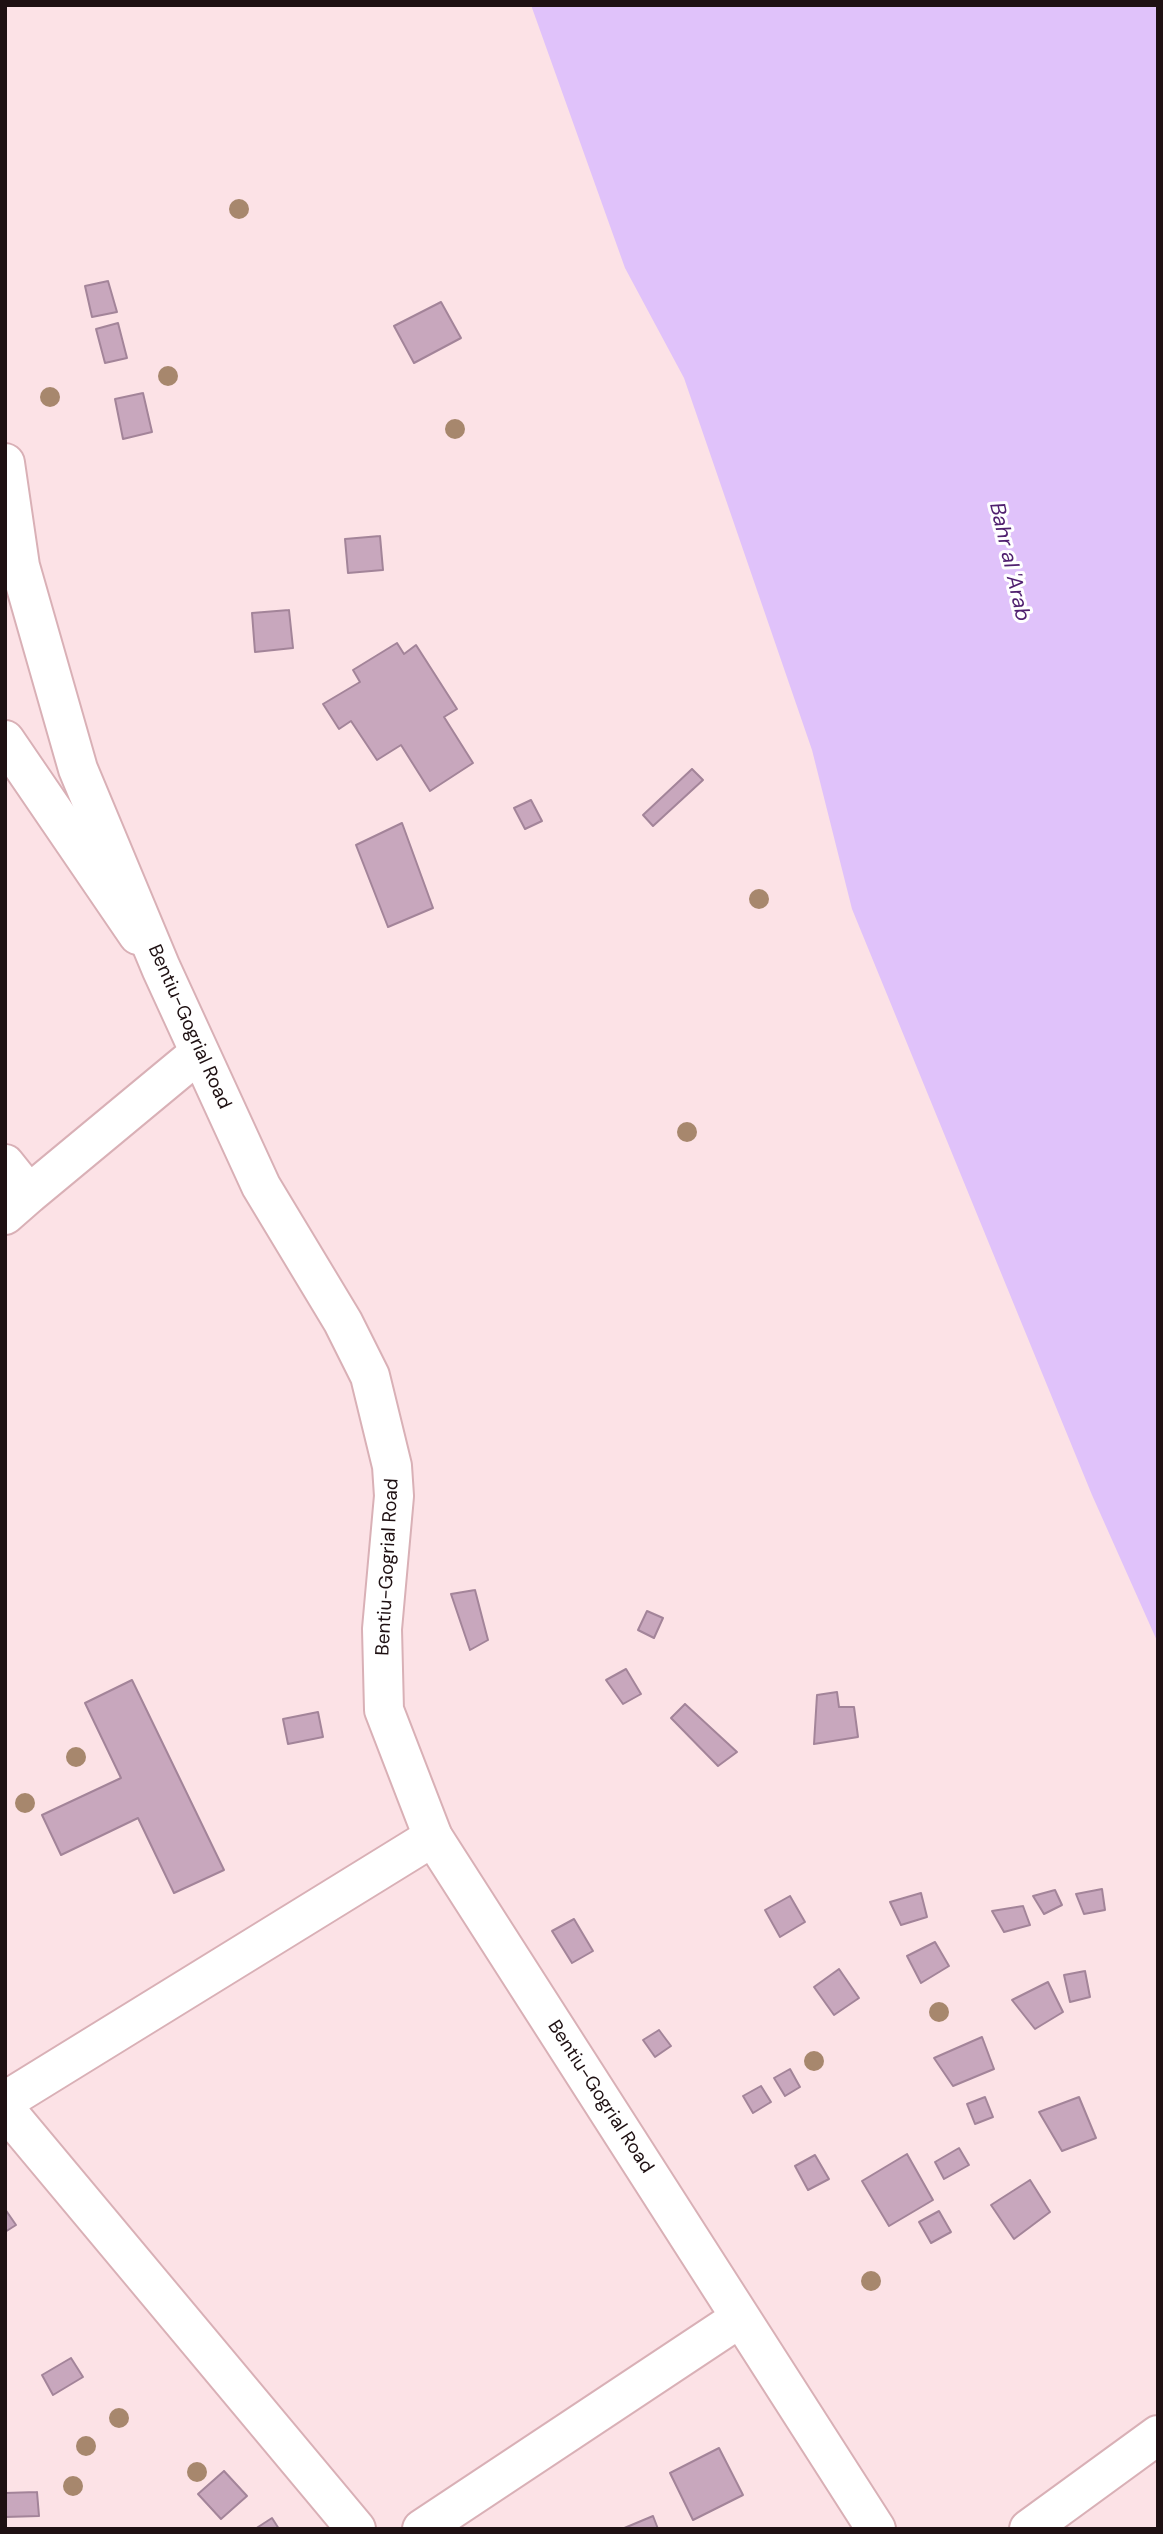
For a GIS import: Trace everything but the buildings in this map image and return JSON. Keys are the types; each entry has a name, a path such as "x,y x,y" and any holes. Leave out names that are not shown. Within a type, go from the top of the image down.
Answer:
{"main road":[{"name":"Bentiu-Gogrial Road","path":"5,463 20,566 78,769 161,968 261,1186 343,1322 370,1376 392,1466 394,1496 382,1629 384,1710 433,1837 876,2529"},
{"path":"5,740 161,968"},
{"path":"5,1164 17,1205 199,1053"},
{"path":"5,2101 433,1837"},
{"path":"5,2109 356,2529"},
{"path":"422,2529 740,2319"},
{"path":"1029,2529 1158,2435"}],"water":[{"name":"Bahr al 'Arab","path":"531,5 1158,5 1158,1643 1092,1495 852,909 812,750 684,378 625,268"}]}
